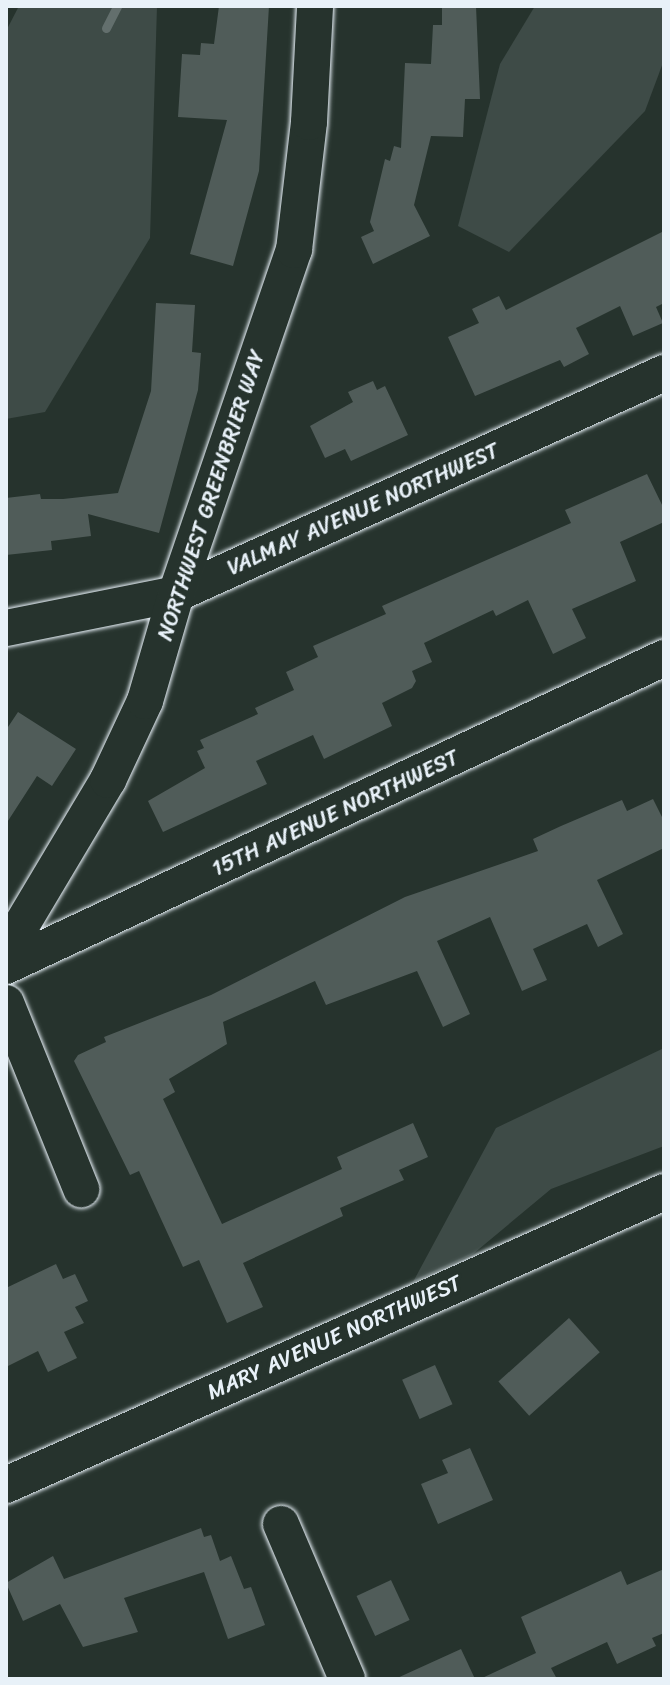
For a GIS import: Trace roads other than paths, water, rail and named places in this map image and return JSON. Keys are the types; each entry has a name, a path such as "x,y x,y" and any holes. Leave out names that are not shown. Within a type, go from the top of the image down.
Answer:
{"street":[{"name":"NORTHWEST GREENBRIER WAY","path":"6,951 108,780 145,701 176,594 294,250 309,122 315,6"},
{"name":"VALMAY AVENUE NORTHWEST","path":"6,628 176,594 664,373"},
{"name":"15TH AVENUE NORTHWEST","path":"6,966 664,658"},
{"path":"6,1003 81,1189"},
{"name":"MARY AVENUE NORTHWEST","path":"6,1485 664,1192"},
{"path":"281,1524 347,1679"}],"waterway":[{"path":"106,28 117,6"}]}
